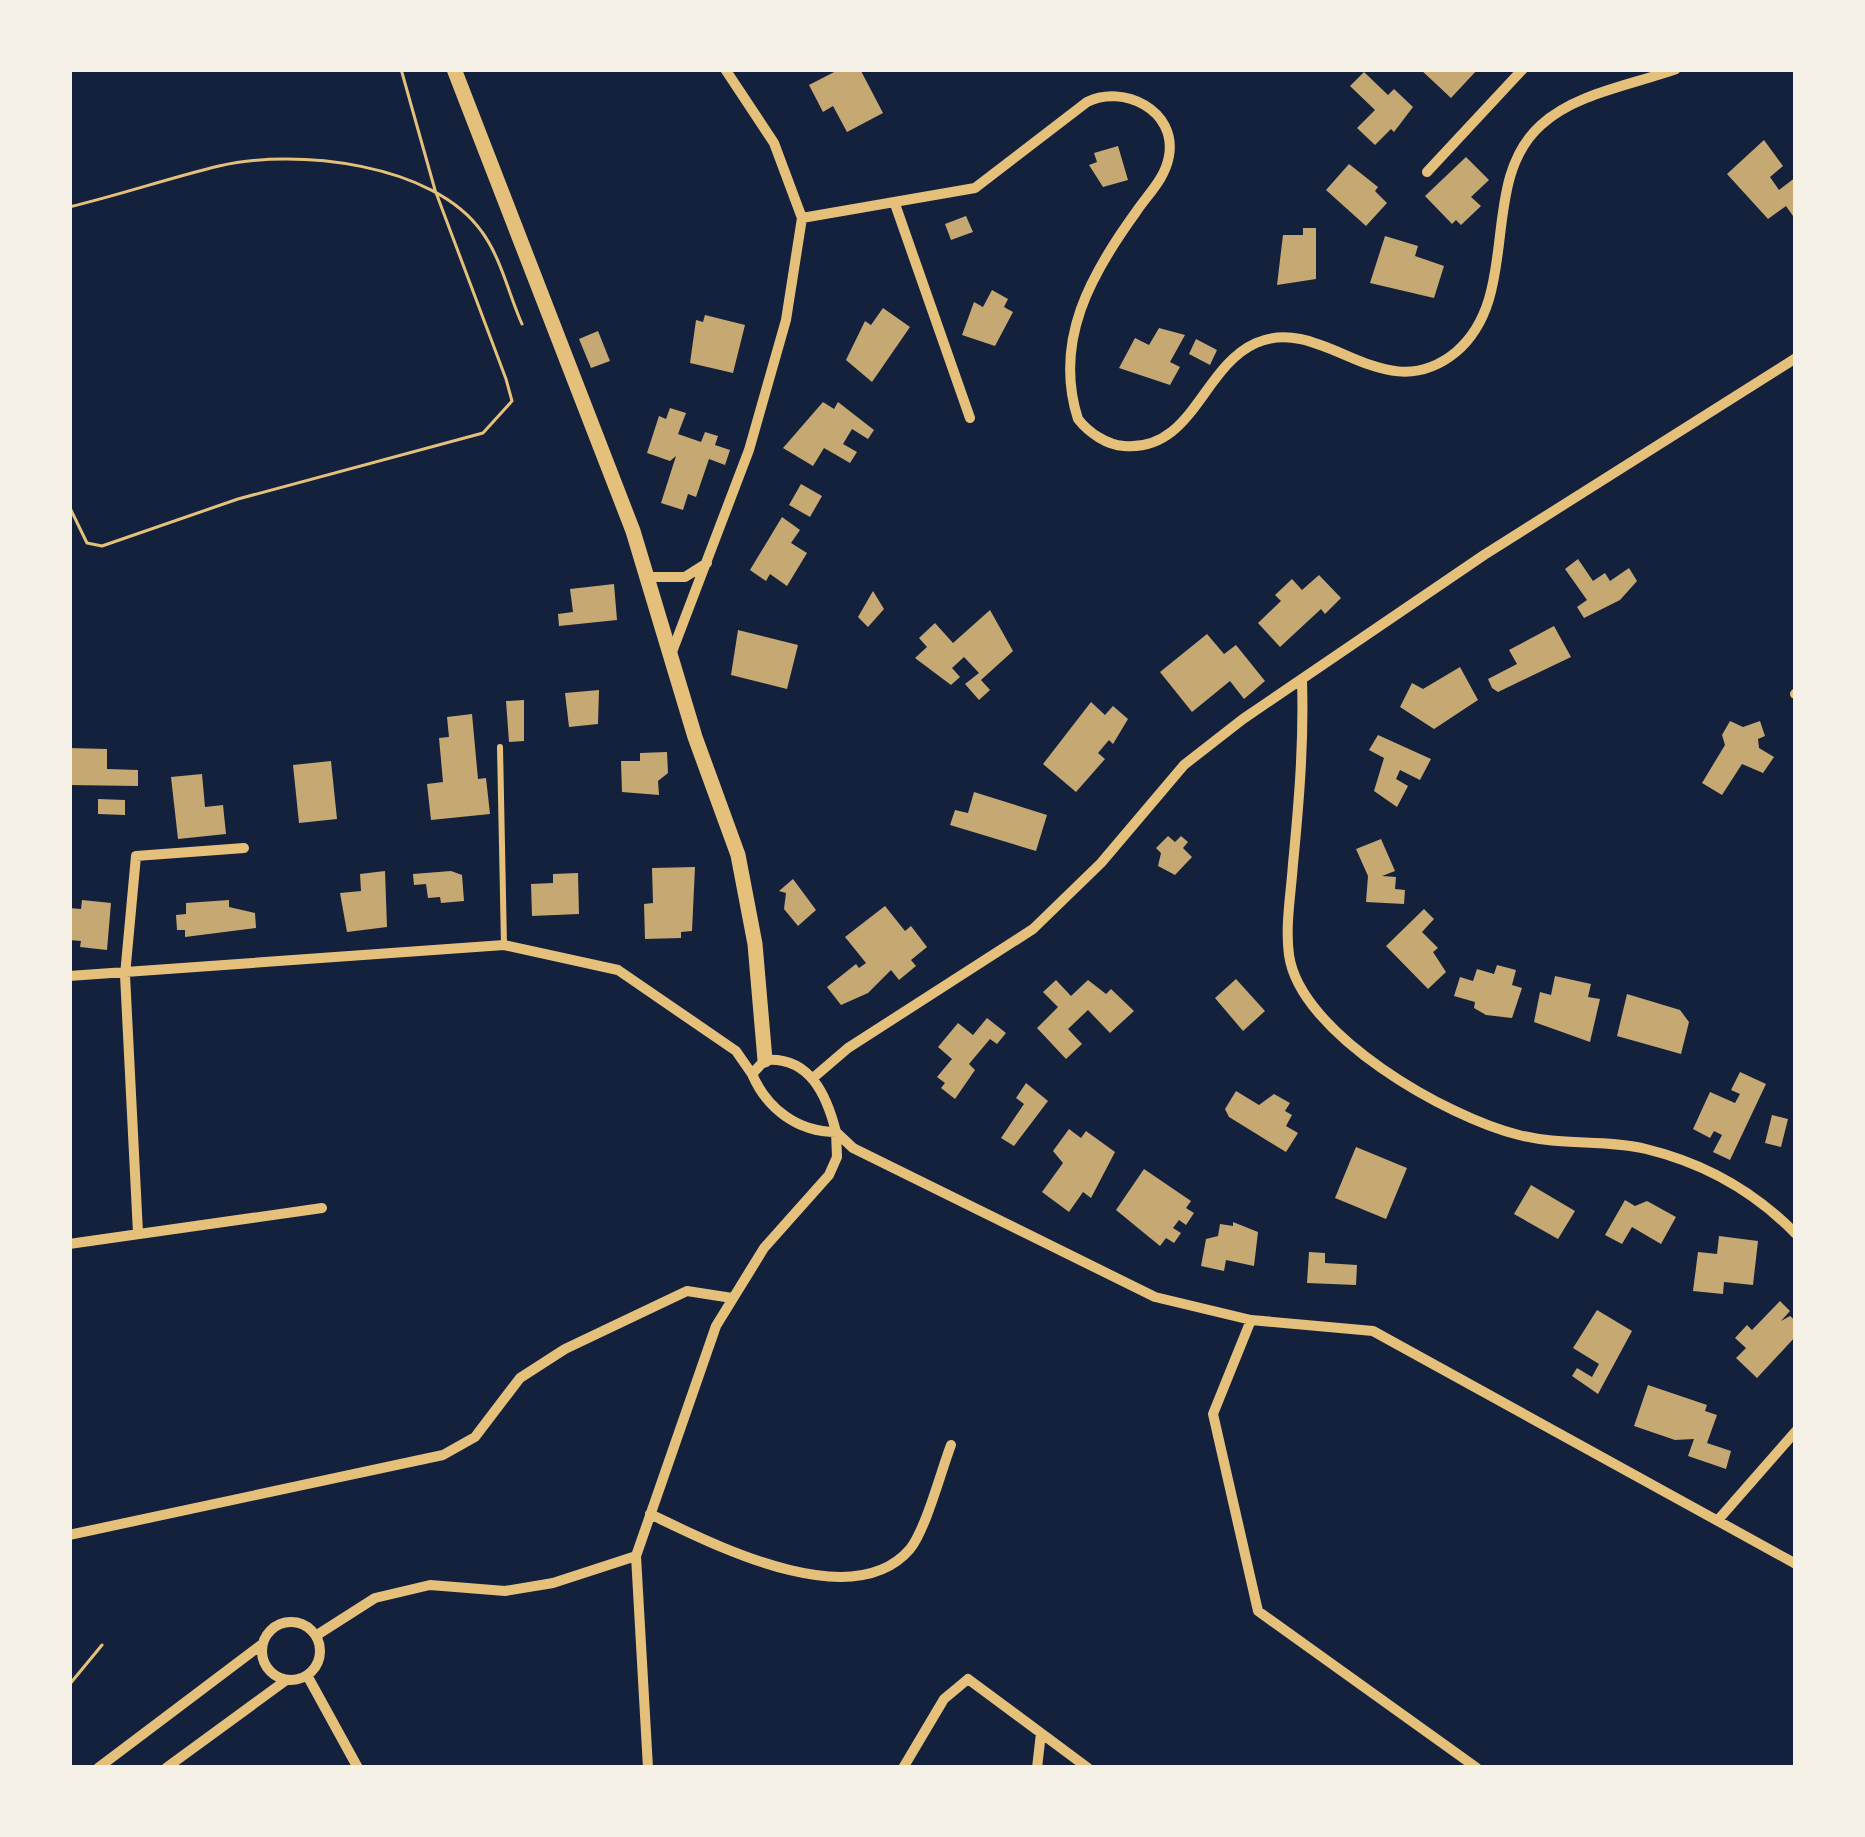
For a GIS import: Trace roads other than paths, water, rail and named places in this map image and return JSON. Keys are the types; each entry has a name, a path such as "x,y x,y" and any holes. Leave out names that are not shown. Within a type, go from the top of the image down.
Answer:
{"main road":[{"path":"454,69 648,577 672,652 749,902 765,1060"}],"street":[{"path":"672,652 710,561 786,320 802,218 774,143 724,69"},
{"path":"1427,172 1523,69"},
{"path":"802,218 975,188 1104,93 1142,101 1156,116 1170,152 1162,178 1096,270 1077,311 1070,355 1078,419 1117,446 1140,447 1174,432 1257,343 1299,339 1404,374 1431,367 1456,352 1479,325 1514,165 1539,126 1568,105 1676,69"},
{"path":"895,204 970,418"},
{"path":"813,1078 848,1048 1033,929 1101,862 1184,765 1468,566 1796,358"},
{"path":"648,577 685,577 710,561"},
{"path":"1302,681 1304,738 1288,951 1300,989 1316,1011 1361,1052 1450,1109 1516,1135 1573,1145 1643,1148 1693,1165 1739,1185 1796,1234"},
{"path":"137,1233 125,975 136,856 244,848"},
{"path":"69,976 455,945 504,945 618,970 736,1051 760,1094 796,1123 814,1132 836,1132 854,1148 1155,1297 1251,1320 1372,1331 1796,1564"},
{"path":"648,1768 636,1556 716,1326 764,1248 829,1175 837,1157 836,1132 823,1090 813,1078 786,1063 765,1060 752,1074"},
{"path":"69,1244 322,1208"},
{"path":"69,1534 443,1455 475,1437 520,1378 565,1348 687,1291 732,1298"},
{"path":"1251,1320 1213,1414 1258,1611 1477,1768"},
{"path":"1718,1520 1796,1431"},
{"path":"650,1514 755,1563 834,1576 875,1572 910,1548 951,1445"},
{"path":"317,1634 348,1612 430,1585 506,1591 553,1583 636,1556"},
{"path":"98,1768 261,1645 274,1626 297,1622 317,1634 321,1658 308,1677 285,1681 166,1768"},
{"path":"261,1645 266,1668 285,1681"},
{"path":"308,1677 358,1768"},
{"path":"903,1768 944,1699 968,1679 1088,1768"},
{"path":"1036,1768 1041,1733"}],"lane":[{"path":"500,747 504,945"}]}
